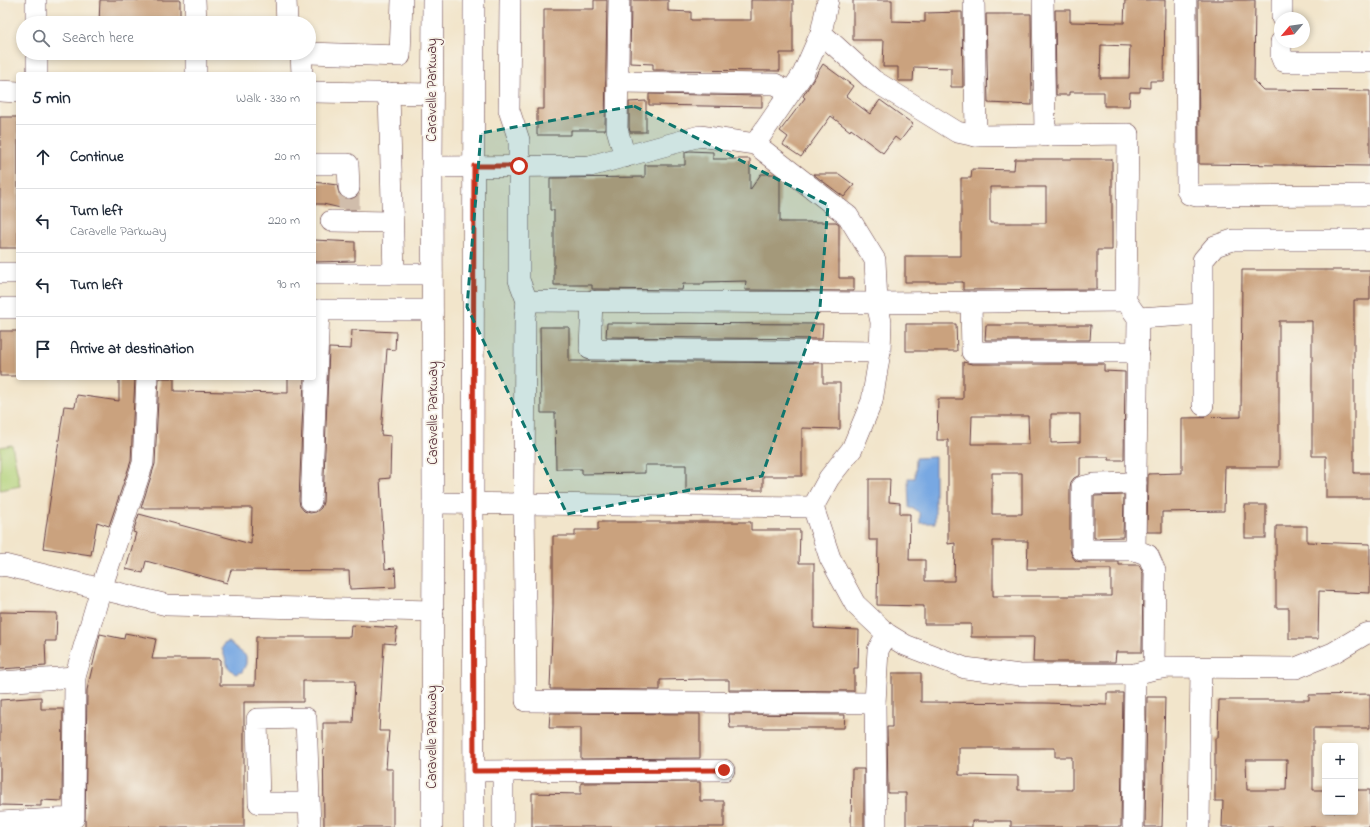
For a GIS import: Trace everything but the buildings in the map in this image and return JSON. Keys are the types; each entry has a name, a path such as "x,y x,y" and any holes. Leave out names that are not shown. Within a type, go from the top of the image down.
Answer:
{"street":[{"path":"36,0 36,16"},
{"path":"195,0 196,16"},
{"path":"286,0 287,16"},
{"path":"316,53 400,56 402,0"},
{"name":"Caravelle Parkway","path":"432,827 433,0"},
{"path":"474,0 474,827"},
{"path":"510,0 509,110 519,140 519,280 527,301 525,317 524,504 526,701 875,703"},
{"path":"619,0 617,129 625,157"},
{"path":"756,144 803,74 821,33 828,0"},
{"path":"974,0 976,136"},
{"path":"1043,0 1044,136"},
{"path":"1186,0 1187,190 1189,194 1197,196 1370,195"},
{"path":"1282,0 1282,12"},
{"path":"401,32 433,33"},
{"path":"821,33 873,80 957,132 976,136 1128,134 1126,301 1138,318 1135,550"},
{"path":"1281,48 1281,56 1283,61 1286,62 1370,62"},
{"path":"37,60 37,72"},
{"path":"196,60 196,72"},
{"path":"301,60 302,72"},
{"path":"618,82 775,84 790,92"},
{"path":"0,91 16,92"},
{"path":"316,92 432,94"},
{"path":"389,94 394,274"},
{"path":"432,167 590,166 700,136 756,144 848,216 875,260 877,303 881,322 880,352 872,402 852,449 829,478 813,507 830,558 855,604 887,634 905,645 965,668 1020,674 1145,671 1168,667 1296,668 1333,653 1365,634 1370,634"},
{"path":"316,164 348,164 349,188"},
{"path":"333,219 392,222"},
{"path":"1202,405 1203,260 1215,246 1233,240 1370,240"},
{"path":"0,273 16,273"},
{"path":"316,274 432,274"},
{"path":"527,301 877,303 1126,301"},
{"path":"592,301 590,349 880,352"},
{"path":"972,302 972,352 1138,352"},
{"path":"0,308 16,308"},
{"path":"316,342 317,310 432,310"},
{"path":"1138,318 1202,314"},
{"path":"0,822 74,818 75,676 101,589 143,463 147,380"},
{"path":"311,501 315,380"},
{"path":"1133,827 1145,671 1155,571 1148,556 1135,550 1082,550 1082,487 1094,484 1136,483"},
{"path":"433,503 813,507"},
{"path":"0,566 4,565 167,605 433,611"},
{"path":"876,827 875,703 878,650 887,634"},
{"path":"1199,827 1201,668"},
{"path":"0,682 75,676"},
{"path":"309,803 259,803 257,719 306,718 310,827"},
{"path":"474,771 724,770"},
{"path":"503,771 503,827"}],"highlighted area":[{"path":"634,106 828,205 820,307 762,476 567,514 467,307 481,133"}],"green space":[{"path":"12,445 20,486 0,490 0,447"}],"water":[{"path":"935,457 935,523 920,523 920,514 915,509 909,508 908,478 915,478 916,458"},
{"path":"229,642 246,656 246,664 242,672 235,674 228,667 222,649 224,644"}],"tunnel":[{"path":"349,188 349,210"}],"route":[{"path":"519,166 474,166 474,771 724,770"}]}
